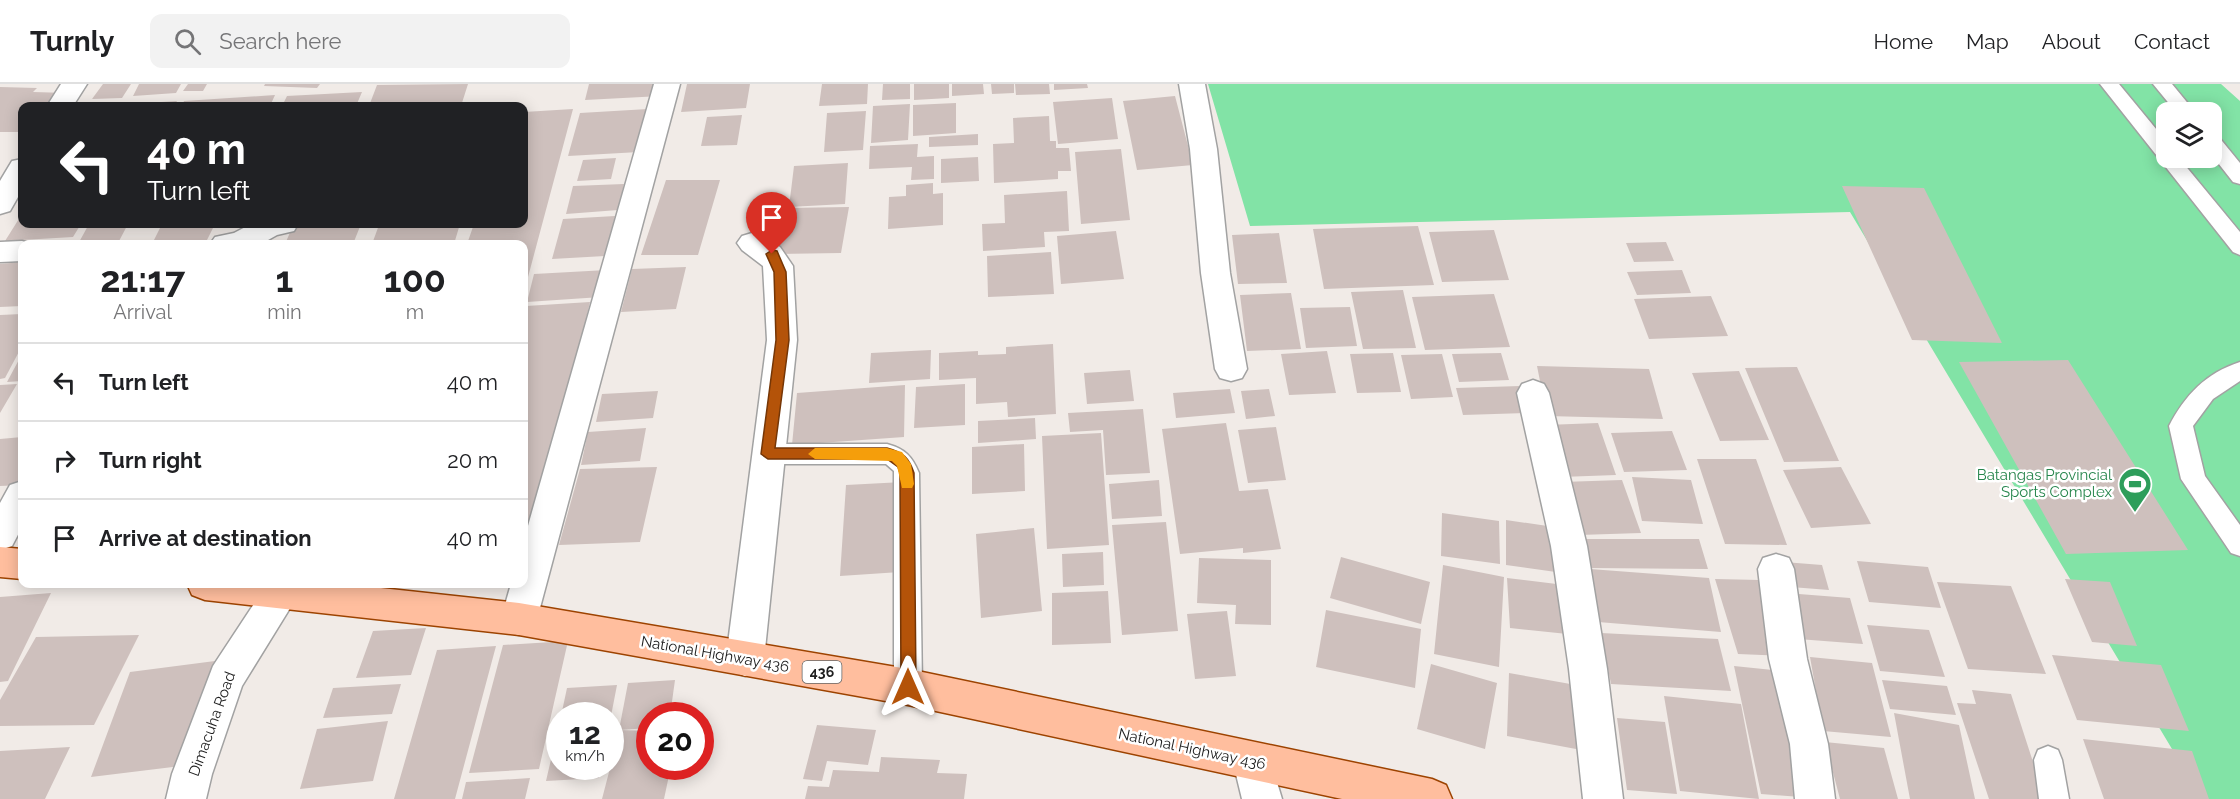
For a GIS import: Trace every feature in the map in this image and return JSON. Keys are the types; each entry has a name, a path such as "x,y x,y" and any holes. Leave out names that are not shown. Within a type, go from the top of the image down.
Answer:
{"main road":[{"path":"0,562 18,564"},
{"name":"National Highway 436","path":"244,588 519,619 908,687 1258,781 1431,799"}],"street":[{"path":"63,102 74,84"},
{"path":"528,586 667,84"},
{"path":"1192,84 1200,117 1213,224 1214,259 1231,369"},
{"path":"0,204 18,175"},
{"path":"248,240 264,228"},
{"path":"746,659 782,340 780,272 772,254 752,243"},
{"path":"0,252 18,251"},
{"path":"1533,393 1569,546 1588,669 1603,799"},
{"path":"0,535 18,502"},
{"path":"1776,569 1788,659 1809,744 1815,799"},
{"path":"519,619 528,588"},
{"name":"Dimacuha Road","path":"186,799 192,774 226,678 282,592"}],"lane":[{"path":"2109,84 2156,142"},
{"path":"2162,84 2177,102"},
{"path":"2222,155 2240,177"},
{"path":"2177,168 2240,247"},
{"path":"2240,371 2214,383 2193,404 2181,426 2193,479 2240,545"},
{"path":"768,454 887,454 897,456 904,464 907,473 908,687"},
{"path":"2048,760 2054,799"}],"green space":[{"name":"Batangas Provincial Sports Complex","path":"1208,84 2221,84 2240,101 2240,799 2202,799 1850,212 1250,226"}],"building":[{"path":"103,84 131,84 122,98 92,99"},
{"path":"139,84 181,84 176,93 133,96"},
{"path":"188,84 207,84 203,91 183,91"},
{"path":"265,84 320,84 317,88 264,86"},
{"path":"468,84 462,102 371,102 377,85"},
{"path":"589,84 664,84 661,96 585,100"},
{"path":"687,84 750,84 746,108 681,112"},
{"path":"822,84 868,84 867,104 819,106"},
{"path":"883,84 910,84 910,99 882,100"},
{"path":"914,84 949,84 949,98 914,100"},
{"path":"952,84 983,84 984,94 952,96"},
{"path":"991,84 1014,84 1014,93 992,94"},
{"path":"1015,84 1049,84 1050,94 1016,95"},
{"path":"1054,84 1087,84 1088,88 1054,90"},
{"path":"0,87 37,88 33,92 67,93 59,102 18,102 18,132 0,132"},
{"path":"362,92 358,102 284,102 287,96"},
{"path":"275,95 272,102 184,101"},
{"path":"1175,96 1193,165 1137,170 1123,101"},
{"path":"1112,98 1118,139 1058,144 1053,102"},
{"path":"956,103 956,133 913,136 913,105"},
{"path":"910,104 908,140 871,143 873,106"},
{"path":"573,109 528,277 528,240 468,240 473,228 528,228 528,112"},
{"path":"648,109 639,152 568,156 580,113"},
{"path":"866,111 863,150 824,152 827,113"},
{"path":"742,115 737,145 701,146 707,117"},
{"path":"1049,116 1050,141 1056,141 1056,148 1069,148 1071,171 1058,171 1058,179 994,183 993,144 1014,143 1013,118"},
{"path":"978,134 978,145 929,147 929,137"},
{"path":"918,144 917,157 934,156 934,179 911,180 912,167 869,169 870,146"},
{"path":"1121,149 1130,220 1081,224 1075,152"},
{"path":"978,157 979,181 941,183 941,159"},
{"path":"616,158 611,179 577,181 583,160"},
{"path":"848,163 845,204 789,207 794,166"},
{"path":"666,180 720,180 698,255 641,255"},
{"path":"933,183 933,194 943,193 943,225 888,229 889,197 906,196 906,185"},
{"path":"624,184 618,210 566,214 573,186"},
{"path":"1842,186 1924,188 2002,343 1912,340"},
{"path":"1067,191 1069,231 1044,232 1045,247 983,251 982,224 1005,223 1004,195"},
{"path":"849,207 841,253 776,254 785,208"},
{"path":"615,216 605,256 552,259 563,219"},
{"path":"18,220 18,228 79,228 73,237 5,241"},
{"path":"1418,226 1434,285 1324,289 1313,229"},
{"path":"87,228 126,228 120,240 80,240"},
{"path":"160,228 213,228 207,240 154,240"},
{"path":"292,228 359,228 355,240 287,240"},
{"path":"378,228 459,228 455,240 373,240"},
{"path":"1494,230 1509,280 1442,282 1429,232"},
{"path":"1116,231 1124,279 1061,284 1057,236"},
{"path":"1279,233 1287,283 1238,284 1232,235"},
{"path":"1666,242 1674,261 1634,262 1626,243"},
{"path":"1051,252 1054,294 988,297 987,256"},
{"path":"18,262 18,306 0,307 0,264"},
{"path":"686,267 676,309 621,312 632,269"},
{"path":"607,270 601,297 528,302 534,274"},
{"path":"1682,270 1691,293 1637,295 1627,272"},
{"path":"1403,290 1416,348 1363,349 1351,292"},
{"path":"1291,293 1301,349 1247,351 1240,295"},
{"path":"1494,294 1510,347 1425,350 1412,297"},
{"path":"1711,296 1728,336 1649,339 1634,299"},
{"path":"590,302 538,523 528,524 528,306"},
{"path":"1350,307 1357,346 1306,348 1300,308"},
{"path":"18,314 18,354 5,378 0,379 0,315"},
{"path":"1053,344 1056,414 1008,417 1007,402 976,404 976,378 939,380 939,353 978,351 978,355 1006,354 1006,347"},
{"path":"931,350 930,379 869,383 871,353"},
{"path":"1327,351 1336,393 1289,395 1281,354"},
{"path":"1393,353 1401,392 1357,393 1350,354"},
{"path":"1501,353 1509,380 1459,382 1452,354"},
{"path":"1442,354 1453,397 1411,399 1401,355"},
{"path":"2068,360 2188,550 2066,554 1959,362"},
{"path":"18,361 18,381 7,382"},
{"path":"1537,366 1649,369 1663,419 1547,416"},
{"path":"1797,367 1839,461 1784,462 1745,368"},
{"path":"1130,370 1134,401 1087,404 1084,373"},
{"path":"1739,371 1769,440 1720,441 1692,373"},
{"path":"17,384 0,413 0,385"},
{"path":"965,384 965,425 914,428 916,387"},
{"path":"905,385 904,437 792,445 797,393"},
{"path":"1520,386 1529,413 1463,415 1456,388"},
{"path":"1230,389 1235,413 1176,418 1173,393"},
{"path":"1269,389 1275,416 1246,419 1241,391"},
{"path":"658,391 653,418 596,422 602,394"},
{"path":"1143,409 1150,473 1106,475 1103,430 1070,432 1068,413"},
{"path":"1035,418 1036,439 978,443 978,421"},
{"path":"1226,423 1239,491 1268,489 1281,549 1243,553 1243,548 1180,554 1162,429"},
{"path":"1598,423 1616,475 1561,477 1546,425"},
{"path":"1276,427 1286,480 1248,483 1238,430"},
{"path":"646,428 640,461 581,465 588,432"},
{"path":"1672,431 1687,470 1624,472 1611,433"},
{"path":"1101,433 1109,545 1047,549 1042,436"},
{"path":"18,437 18,485 0,486 0,439"},
{"path":"1024,444 1025,491 972,494 972,447"},
{"path":"1697,459 1756,459 1787,545 1725,544"},
{"path":"657,467 640,542 559,545 580,469"},
{"path":"1841,467 1871,524 1811,528 1783,470"},
{"path":"1632,477 1691,480 1703,524 1642,521"},
{"path":"1159,480 1162,516 1112,519 1109,484"},
{"path":"1622,480 1641,533 1579,535 1562,482"},
{"path":"903,482 900,572 840,576 846,485"},
{"path":"1442,513 1499,521 1500,564 1441,556"},
{"path":"1506,520 1561,528 1563,573 1506,565"},
{"path":"1166,522 1178,631 1122,635 1112,525"},
{"path":"1034,528 1042,611 981,618 976,534"},
{"path":"1582,539 1699,539 1708,569 1590,568"},
{"path":"1103,552 1104,585 1063,587 1062,554"},
{"path":"1341,557 1430,582 1421,624 1330,598"},
{"path":"1199,558 1271,560 1271,625 1235,624 1236,605 1197,603"},
{"path":"1857,561 1928,567 1941,608 1869,602"},
{"path":"1784,562 1822,565 1829,590 1791,587"},
{"path":"1443,565 1504,577 1499,667 1434,654"},
{"path":"1590,569 1709,578 1721,632 1598,622"},
{"path":"1507,578 1573,586 1577,635 1510,628"},
{"path":"1715,579 1760,580 1784,656 1738,654"},
{"path":"2065,579 2110,582 2137,646 2092,642"},
{"path":"1937,582 2011,586 2046,674 1968,669"},
{"path":"1108,591 1111,643 1052,645 1052,593"},
{"path":"51,593 8,681 0,682 0,597"},
{"path":"1786,593 1850,598 1863,644 1798,639"},
{"path":"1326,610 1421,629 1415,688 1316,667"},
{"path":"1227,611 1236,676 1195,679 1187,614"},
{"path":"1867,625 1929,630 1945,677 1880,671"},
{"path":"426,628 411,675 356,678 373,631"},
{"path":"1601,633 1718,639 1731,691 1611,684"},
{"path":"139,635 94,725 0,726 0,700 36,637"},
{"path":"568,641 554,702 546,702 546,738 539,769 469,773 503,645"},
{"path":"496,646 455,799 394,799 437,650"},
{"path":"2052,655 2161,665 2189,731 2077,720"},
{"path":"1810,657 1872,663 1891,737 1823,731"},
{"path":"215,661 181,766 91,777 130,672"},
{"path":"1431,664 1497,683 1485,749 1417,729"},
{"path":"1734,666 1783,671 1813,798 1761,794"},
{"path":"1509,673 1576,685 1576,749 1507,736"},
{"path":"675,680 672,702 636,702 636,729 624,730 624,704 628,683"},
{"path":"1882,680 1947,686 1956,715 1890,709"},
{"path":"401,684 392,714 323,718 333,688"},
{"path":"617,685 614,702 564,702 567,688"},
{"path":"1972,690 2011,694 2045,799 1989,799 1957,703 1976,704"},
{"path":"1664,696 1741,704 1759,799 1680,791"},
{"path":"1894,713 1959,725 1975,799 1910,799"},
{"path":"1617,718 1665,722 1677,794 1627,790"},
{"path":"388,721 373,781 300,789 317,729"},
{"path":"817,725 876,730 868,765 827,761 822,781 803,779"},
{"path":"624,730 636,731 636,780 668,780 664,799 602,799 607,780 624,780"},
{"path":"2083,739 2192,751 2209,799 2104,799"},
{"path":"1825,742 1884,748 1898,799 1840,799"},
{"path":"70,747 45,799 0,799 0,751"},
{"path":"881,757 940,760 937,773 967,774 964,799 805,799 808,786 829,787 833,770 879,772"},
{"path":"530,778 525,799 462,799 466,782"}],"slow traffic":[{"path":"815,454 897,456 904,464 907,484"}],"place":[{"name":"Batangas Provincial Sports Complex","path":"2135,513"}],"route":[{"path":"772,254 778,262 780,272 782,340 768,454 887,454 897,456 904,464 907,473 908,687"}]}
